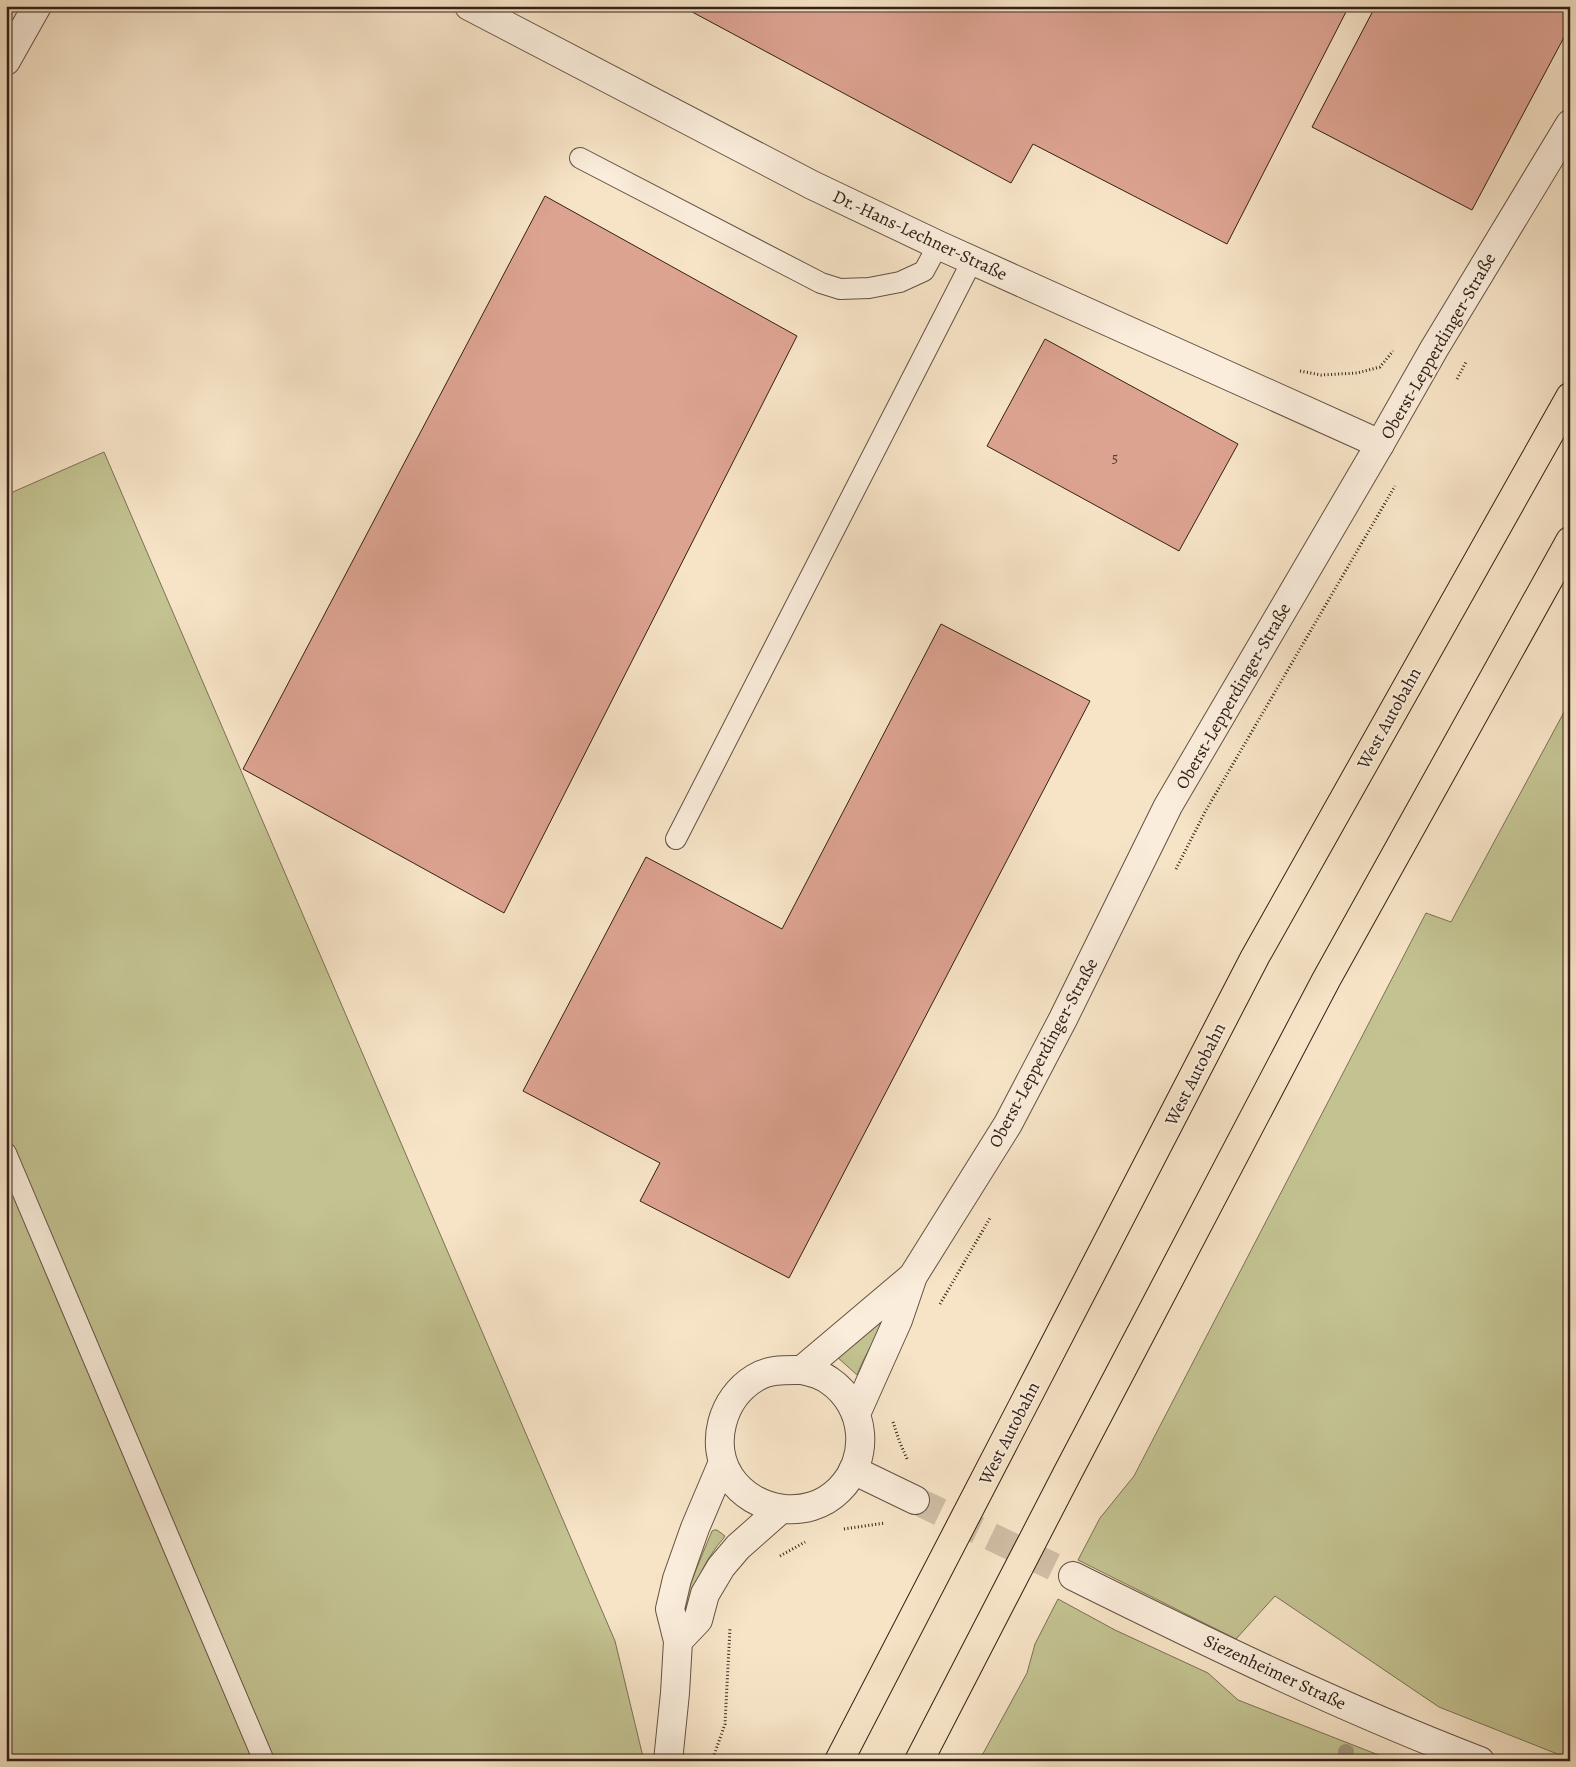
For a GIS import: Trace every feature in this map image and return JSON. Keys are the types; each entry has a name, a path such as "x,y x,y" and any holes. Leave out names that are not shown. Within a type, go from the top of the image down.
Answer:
{"highway":[{"name":"West Autobahn","path":"839,1761 1255,956 1570,397"},
{"path":"919,1761 1061,1485 1326,980 1570,541"}],"street":[{"path":"6,61 36,6"},
{"name":"Dr.-Hans-Lechner-Straße","path":"469,6 812,185 972,261 1380,444"},
{"name":"Oberst-Lepperdinger-Straße","path":"856,1414 898,1320 913,1276 1008,1124 1168,806 1434,349 1570,124"},
{"name":"Oberst-Lepperdinger-Straße","path":"802,1370 913,1276"},
{"path":"802,1370 829,1380 850,1401 856,1414 861,1433 859,1454 853,1470 840,1490 823,1502 802,1509 781,1509 766,1506 752,1499 740,1489 730,1476 723,1462 719,1438 724,1414 736,1393 755,1378 770,1372 802,1370"},
{"path":"668,1761 678,1641 670,1609 677,1579 695,1528 723,1462"},
{"path":"853,1470 915,1500"},
{"path":"678,1641 698,1620 705,1594 721,1567 738,1548 781,1509"},
{"name":"Siezenheimer Straße","path":"1073,1576 1155,1617 1395,1728 1480,1761"}],"lane":[{"path":"580,158 821,283 840,288 869,288 900,282 924,271 938,245"},
{"path":"676,840 972,261"},
{"path":"6,1153 264,1761"}],"path":[{"path":"1294,370 1321,375 1357,373 1380,367 1395,350 1410,338 1434,349"},
{"path":"1454,384 1468,359"},
{"path":"1173,874 1206,812 1396,485"},
{"path":"939,1305 992,1214"},
{"path":"892,1415 892,1422 910,1464"},
{"path":"840,1530 888,1522"},
{"path":"774,1559 806,1541"},
{"path":"712,1761 725,1724 730,1626"}],"shaded area":[{"path":"104,452 615,1641 644,1761 6,1761 6,495"},
{"path":"1570,701 1570,1759 1439,1707 1275,1596 1236,1639 1078,1560 1100,1518 1134,1476 1426,913 1451,922"},
{"path":"890,1308 857,1375 836,1356 859,1341"},
{"path":"714,1530 725,1536 701,1572 686,1615 681,1615 695,1573"},
{"path":"1058,1599 1115,1630 1208,1673 1238,1700 1394,1761 979,1761 1027,1673 1035,1644"}],"building":[{"path":"681,6 1349,6 1227,244 1033,144 1011,183"},
{"path":"1374,6 1570,6 1570,26 1472,210 1312,127"},
{"path":"545,196 797,336 504,913 243,769"},
{"path":"1045,339 1238,444 1179,551 987,446"},
{"path":"941,624 1090,701 789,1278 640,1201 660,1163 523,1091 646,857 782,929"}],"tunnel":[{"path":"915,1500 1073,1576"}]}
